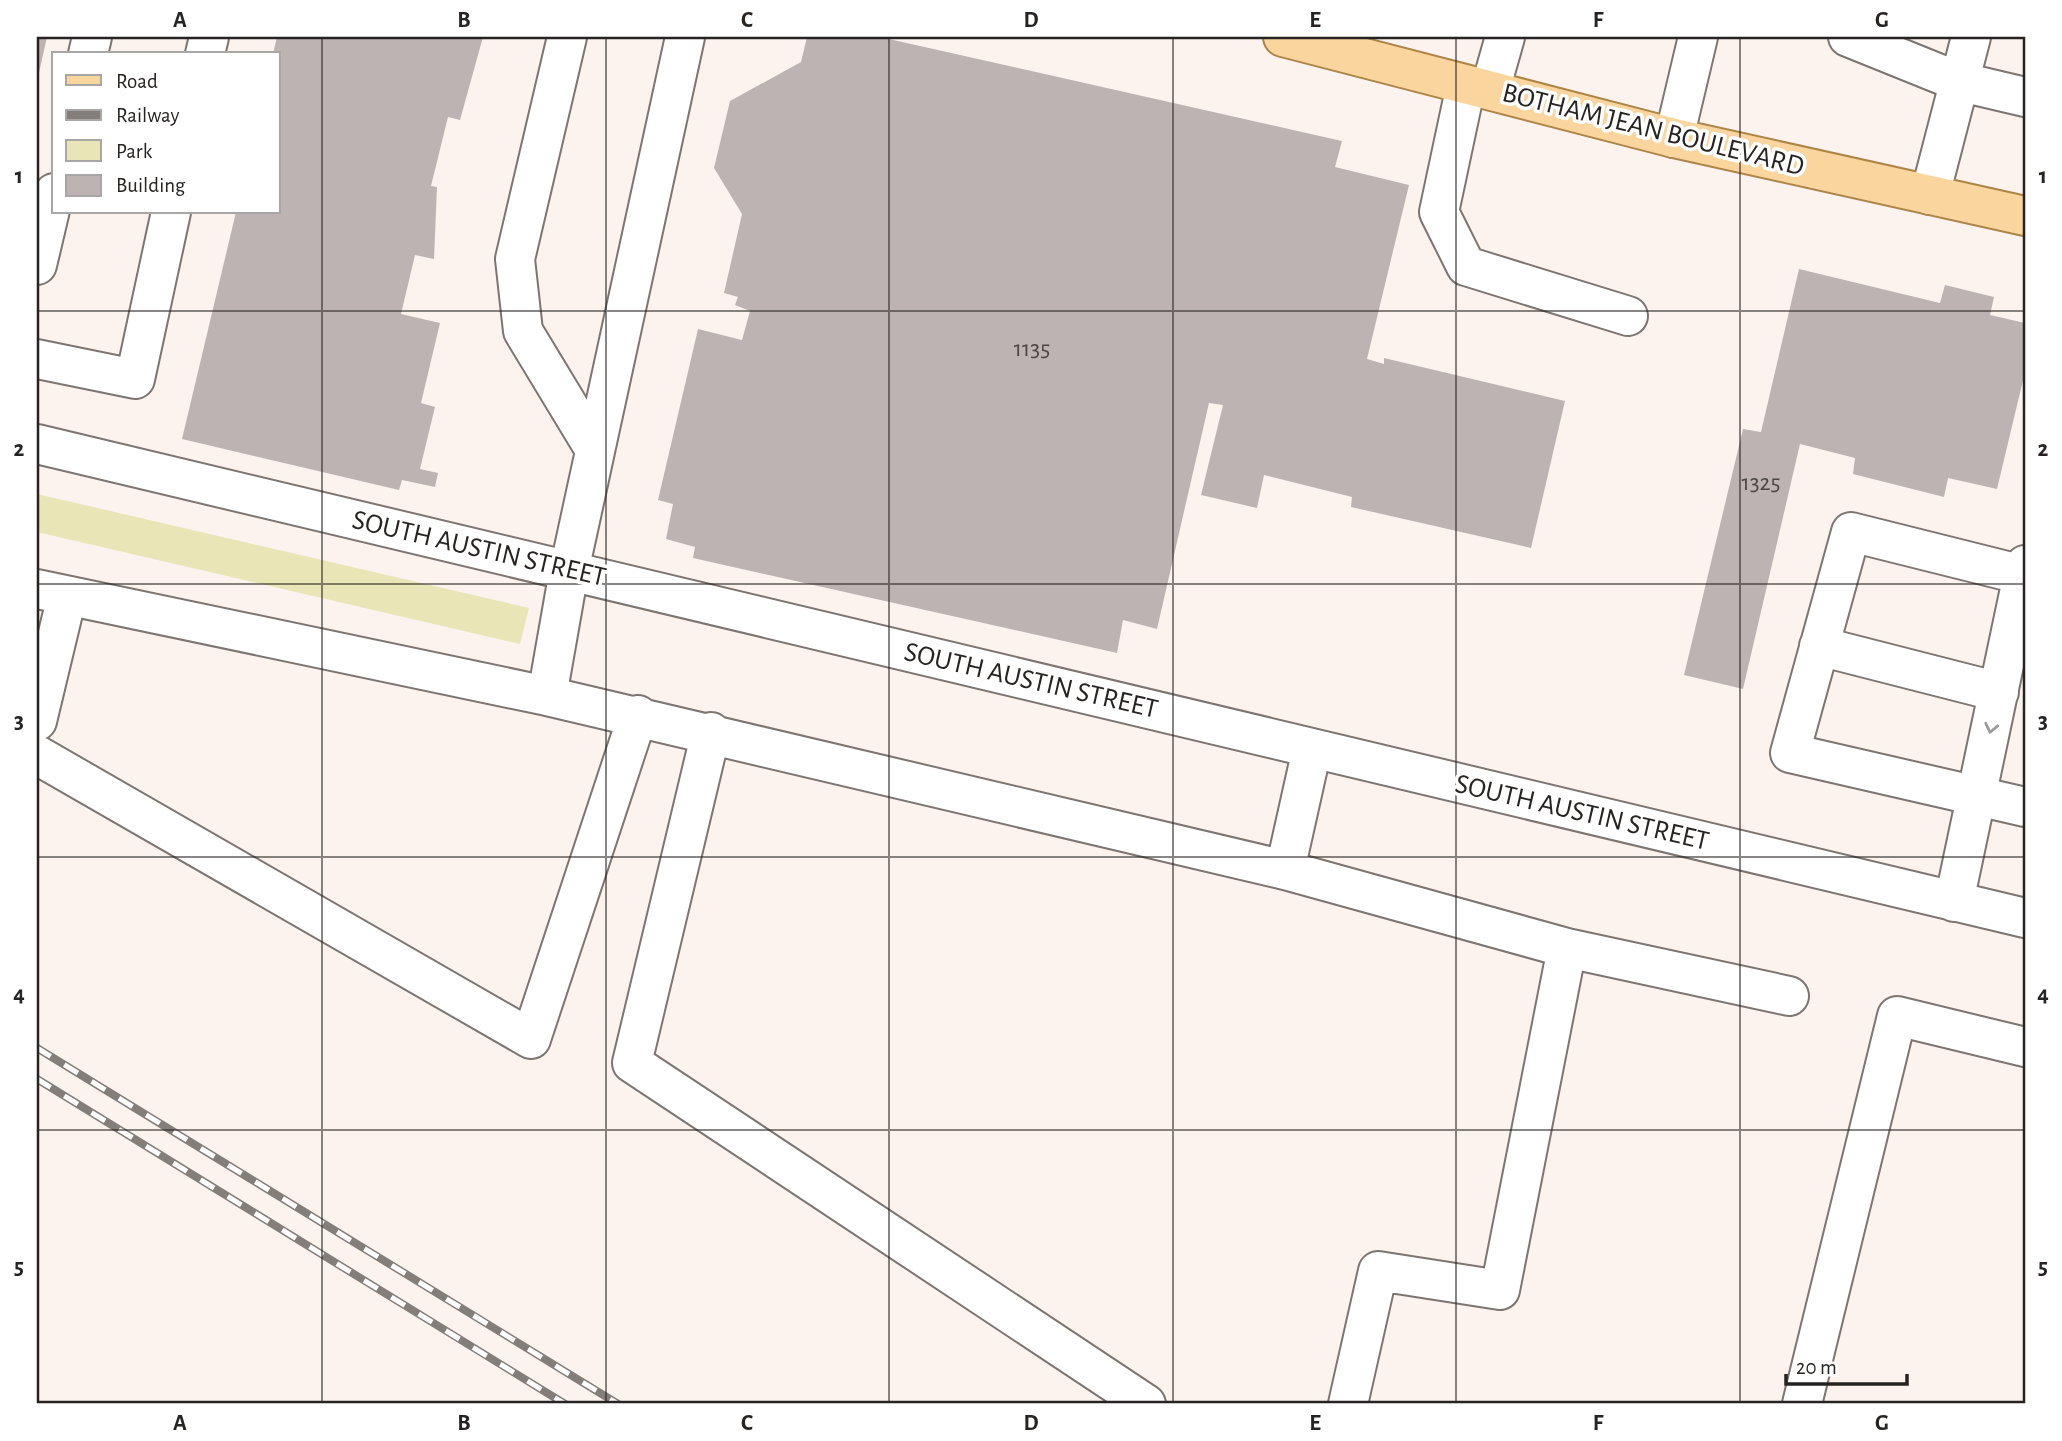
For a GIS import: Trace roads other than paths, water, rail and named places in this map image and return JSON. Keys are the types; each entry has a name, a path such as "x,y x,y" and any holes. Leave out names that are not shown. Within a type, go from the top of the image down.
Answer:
{"main road":[{"name":"BOTHAM JEAN BOULEVARD","path":"1283,37 1674,138 2025,216"}],"street":[{"path":"567,37 515,259 523,331 595,450"},
{"path":"547,696 569,571 685,37"},
{"path":"1505,37 1478,87 1439,212 1466,265 1628,316"},
{"path":"1674,138 1698,37"},
{"path":"1848,37 1888,45 1958,81 2025,97"},
{"path":"1930,195 1971,37"},
{"path":"37,265 52,201"},
{"path":"37,359 135,379 171,214"},
{"name":"SOUTH AUSTIN STREET","path":"37,444 2025,918"},
{"path":"1954,902 1977,796 2010,680 2024,570 1851,532 1790,753 1977,796 2025,807"},
{"path":"37,721 52,593 638,715 1284,870 1567,948 1789,996"},
{"path":"1819,646 2010,680"},
{"path":"37,755 531,1039 638,715"},
{"path":"711,732 632,1063 1146,1404"},
{"path":"1284,870 1312,749"},
{"path":"1348,1404 1378,1271 1500,1290 1567,948"},
{"path":"1802,1404 1897,1016 2025,1047"}],"railway":[{"path":"37,1048 618,1404"},
{"path":"37,1079 565,1404"}]}
